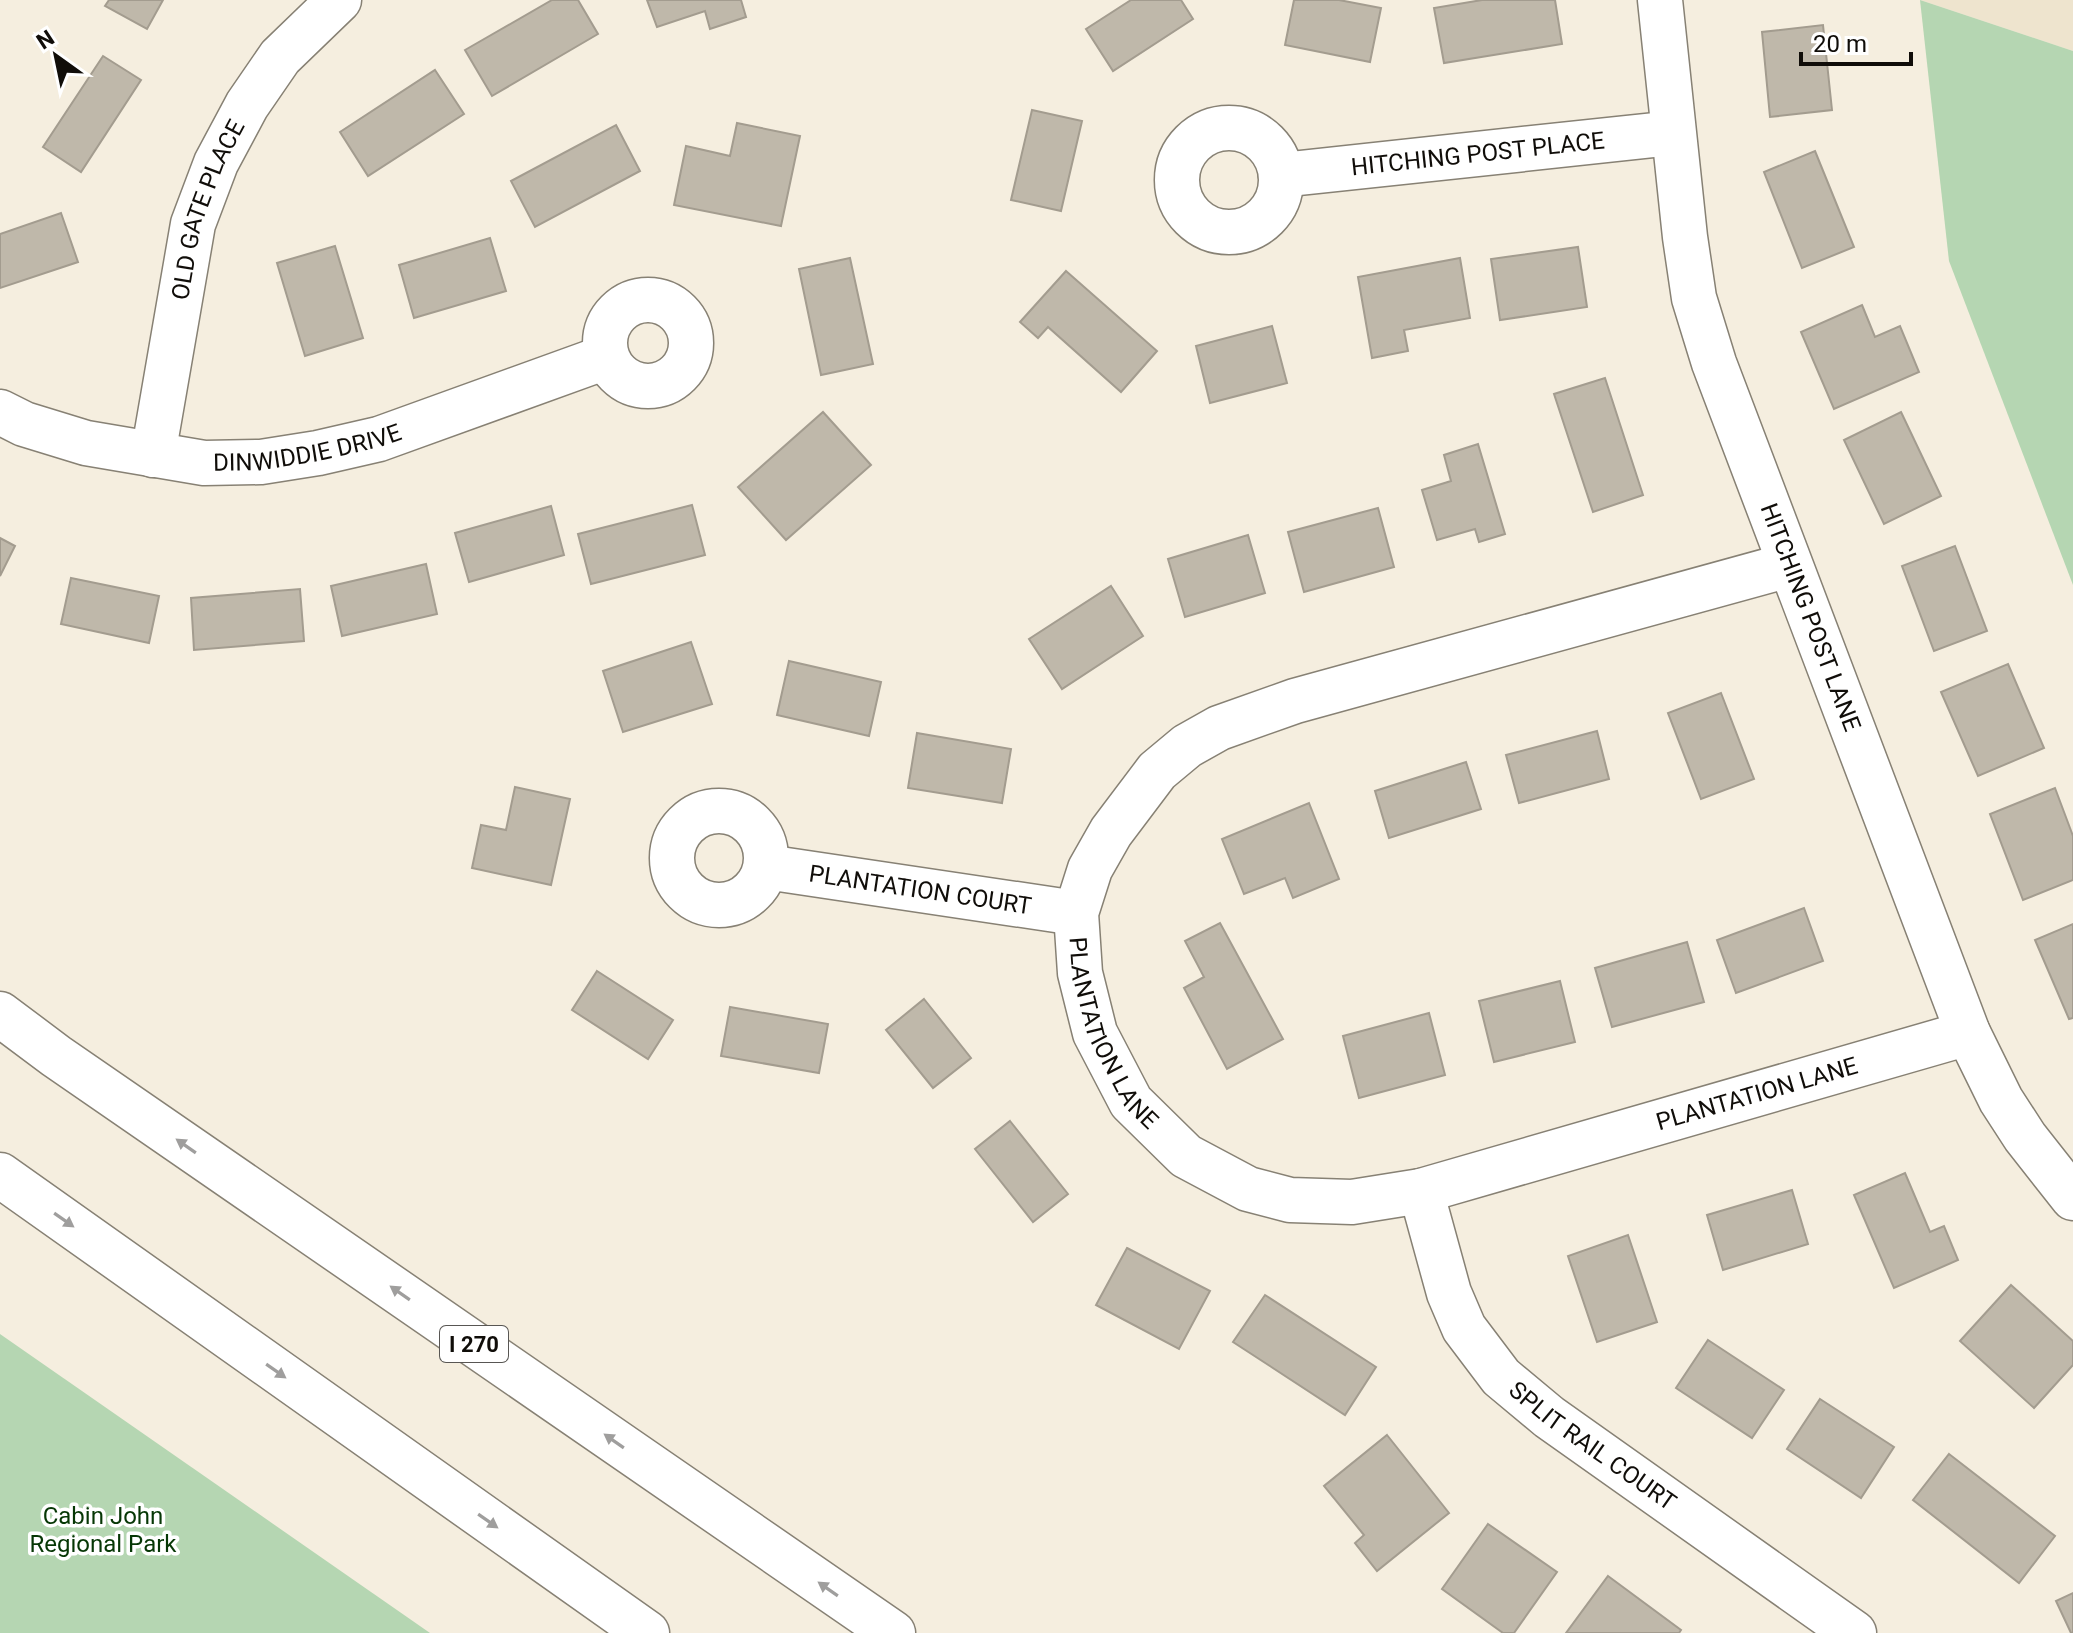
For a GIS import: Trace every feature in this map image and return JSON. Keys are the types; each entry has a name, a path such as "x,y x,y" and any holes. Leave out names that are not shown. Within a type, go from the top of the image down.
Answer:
{"main road":[{"name":"OLD GATE PLACE","path":"153,455 193,224 216,163 247,105 280,57 339,0"},
{"name":"HITCHING POST LANE","path":"1660,0 1694,298 1714,363 1968,1033 2001,1100 2025,1137 2073,1198"},
{"name":"HITCHING POST PLACE","path":"1281,175 1673,133"},
{"name":"DINWIDDIE DRIVE","path":"0,412 24,424 86,443 204,463 261,462 379,439 606,357"},
{"name":"PLANTATION LANE","path":"1789,565 1295,701 1219,728 1187,746 1157,771 1090,869 1076,913 1080,973 1095,1033 1131,1102 1186,1156 1248,1189 1290,1200 1352,1202 1421,1191 1968,1033"},
{"name":"PLANTATION COURT","path":"766,867 1076,913"},
{"name":"I 270","path":"0,1011 56,1056 893,1633"},
{"path":"0,1175 647,1633"},
{"name":"SPLIT RAIL COURT","path":"1421,1191 1449,1293 1464,1328 1501,1377 1549,1417 1854,1633"}],"shaded area":[{"path":"1920,0 2073,0 2073,51"}],"green space":[{"path":"1920,0 2073,51 2073,585 1949,261"},
{"name":"Cabin John Regional Park","path":"0,1334 430,1633 0,1633"}],"building":[{"path":"109,0 163,0 147,29 105,6"},
{"path":"552,0 578,0 598,34 492,96 465,50"},
{"path":"647,0 741,0 746,17 710,29 705,11 657,27"},
{"path":"1131,0 1181,0 1193,19 1113,71 1086,29"},
{"path":"1294,0 1339,0 1381,8 1370,62 1285,45"},
{"path":"1482,0 1555,0 1562,44 1444,63 1434,8"},
{"path":"1823,25 1832,110 1770,117 1762,32"},
{"path":"103,56 141,80 81,172 43,147"},
{"path":"435,70 464,114 368,176 340,132"},
{"path":"1032,110 1082,121 1061,211 1011,200"},
{"path":"737,123 800,136 781,226 674,205 686,146 730,156"},
{"path":"616,125 640,171 535,227 511,181"},
{"path":"1815,151 1854,247 1802,268 1764,172"},
{"path":"61,213 78,262 0,288 0,234"},
{"path":"490,238 506,291 414,318 399,265"},
{"path":"335,246 363,338 305,356 277,263"},
{"path":"1578,247 1587,307 1500,320 1491,259"},
{"path":"850,258 873,364 821,375 799,269"},
{"path":"1460,258 1470,318 1404,330 1408,351 1372,358 1358,277"},
{"path":"1066,271 1157,351 1121,392 1048,327 1038,338 1020,322"},
{"path":"1862,305 1875,337 1900,326 1919,372 1834,409 1801,332"},
{"path":"1272,326 1287,383 1210,403 1196,346"},
{"path":"1605,378 1643,495 1593,512 1554,394"},
{"path":"823,412 871,465 786,540 738,487"},
{"path":"1901,412 1941,496 1884,524 1844,440"},
{"path":"1478,444 1505,534 1479,542 1475,529 1437,540 1422,490 1451,481 1444,455"},
{"path":"692,505 705,555 591,584 578,534"},
{"path":"551,506 564,555 469,582 455,533"},
{"path":"1378,508 1394,567 1304,592 1288,532"},
{"path":"1248,535 1265,593 1185,617 1168,559"},
{"path":"0,538 15,546 0,576"},
{"path":"1955,546 1987,631 1934,651 1902,566"},
{"path":"426,564 437,614 342,636 331,586"},
{"path":"71,578 159,596 149,643 61,624"},
{"path":"1111,586 1143,636 1062,689 1029,639"},
{"path":"300,589 304,641 194,650 191,598"},
{"path":"691,642 712,704 623,732 603,671"},
{"path":"789,661 881,682 869,736 777,715"},
{"path":"2008,664 2044,748 1978,776 1941,692"},
{"path":"1721,693 1754,779 1701,799 1668,713"},
{"path":"1597,731 1609,779 1519,803 1506,755"},
{"path":"917,733 1011,749 1002,803 908,788"},
{"path":"1466,762 1481,809 1389,838 1375,791"},
{"path":"515,787 570,799 551,885 472,868 481,825 506,830"},
{"path":"2055,788 2073,836 2073,880 2023,900 1990,814"},
{"path":"1309,803 1339,879 1293,898 1285,878 1244,894 1222,839"},
{"path":"1804,908 1823,961 1736,993 1717,940"},
{"path":"1220,923 1283,1039 1227,1069 1184,988 1204,977 1185,941"},
{"path":"2073,924 2073,1018 2069,1019 2035,940"},
{"path":"1687,942 1704,1002 1612,1027 1595,968"},
{"path":"597,971 673,1020 648,1059 572,1010"},
{"path":"1560,981 1575,1042 1494,1062 1479,1001"},
{"path":"924,999 971,1058 933,1088 886,1030"},
{"path":"730,1007 828,1024 819,1073 721,1056"},
{"path":"1429,1013 1445,1075 1359,1098 1343,1036"},
{"path":"1010,1121 1068,1194 1033,1222 975,1149"},
{"path":"1905,1173 1930,1232 1944,1226 1958,1260 1894,1288 1854,1195"},
{"path":"1792,1190 1808,1244 1723,1270 1707,1215"},
{"path":"1628,1235 1657,1322 1597,1342 1568,1256"},
{"path":"1127,1248 1210,1291 1179,1349 1096,1305"},
{"path":"2011,1285 2073,1341 2073,1365 2034,1408 1960,1341"},
{"path":"1265,1295 1376,1367 1345,1415 1233,1342"},
{"path":"1708,1340 1784,1390 1752,1438 1676,1388"},
{"path":"1820,1399 1894,1447 1861,1498 1787,1449"},
{"path":"1387,1435 1449,1513 1377,1571 1355,1543 1364,1535 1324,1486"},
{"path":"1949,1454 2055,1536 2019,1583 1913,1500"},
{"path":"1488,1524 1557,1572 1514,1633 1503,1633 1442,1589"},
{"path":"1608,1576 1681,1630 1679,1633 1566,1633"},
{"path":"2073,1593 2073,1633 2071,1633 2056,1601"}]}
